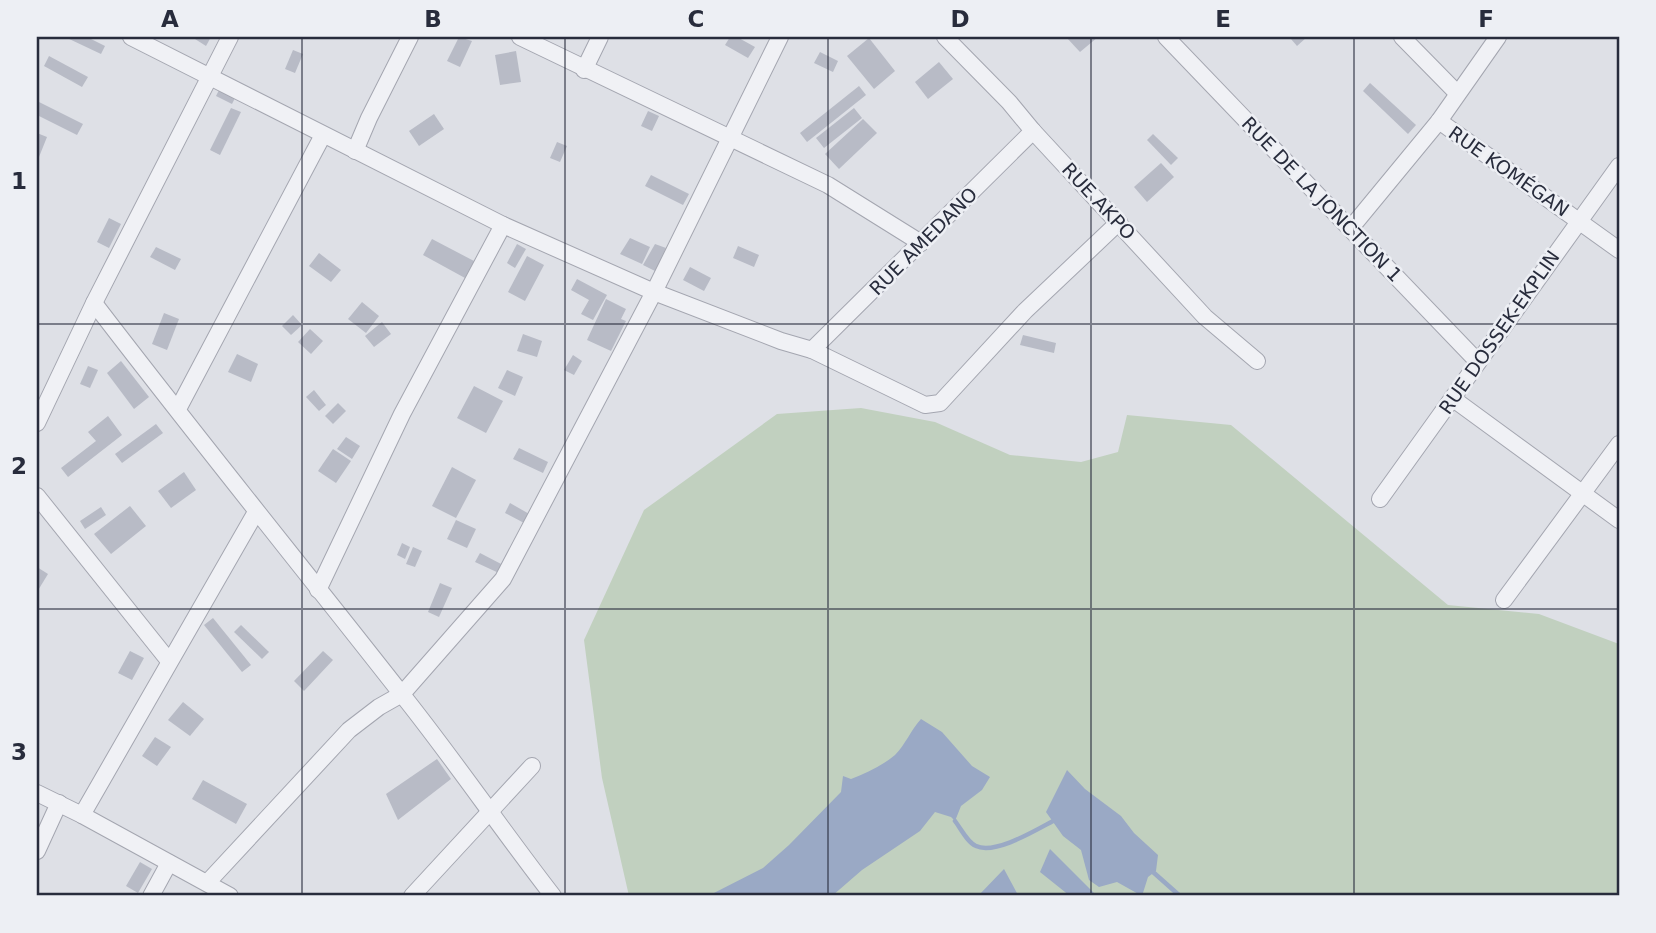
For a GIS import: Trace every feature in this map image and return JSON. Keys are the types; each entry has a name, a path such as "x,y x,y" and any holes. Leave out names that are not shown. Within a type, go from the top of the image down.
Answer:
{"street":[{"path":"131,37 503,225 654,292 781,341 812,350 925,405 940,403 1025,311 1119,222"},
{"path":"37,423 94,303 230,37"},
{"path":"355,151 410,37"},
{"path":"520,37 828,186 921,243"},
{"path":"584,70 600,37"},
{"path":"207,883 349,730 379,707 402,694 503,579 654,292 780,37"},
{"name":"RUE AKPO","path":"945,37 1009,102 1205,317 1257,361"},
{"name":"RUE DE LA JONCTION 1","path":"1166,37 1478,362"},
{"path":"1402,37 1457,93"},
{"path":"1350,229 1439,121 1498,37"},
{"name":"RUE KOMÉGAN","path":"1439,121 1619,250"},
{"name":"RUE AMEDANO","path":"812,350 1033,131"},
{"path":"178,409 323,135"},
{"name":"RUE DOSSEK-EKPLIN","path":"1380,499 1619,166"},
{"path":"318,590 402,414 503,225"},
{"path":"94,303 402,694 553,896"},
{"path":"1452,398 1619,520"},
{"path":"1504,600 1619,444"},
{"path":"37,496 169,662"},
{"path":"82,815 256,512"},
{"path":"412,896 532,766"},
{"path":"37,851 44,795 230,896"},
{"path":"151,896 169,863"}],"green space":[{"path":"861,408 935,422 1010,455 1081,462 1118,452 1127,415 1231,425 1448,605 1539,614 1619,644 1619,896 629,896 602,778 584,640 644,510 777,414"}],"water":[{"path":"921,719 942,732 972,766 990,777 982,790 961,806 955,821 935,812 920,831 862,870 832,896 708,896 763,868 841,792 843,776 851,779 890,759 899,751"},
{"path":"1067,770 1085,789 1121,816 1134,833 1158,855 1156,871 1148,877 1142,896 1117,882 1099,887 1089,880 1081,850 1063,836 1046,812"},
{"path":"1050,849 1097,896 1070,896 1040,872"},
{"path":"1004,869 1018,895 1030,896 978,896"}],"building":[{"path":"65,37 87,37 105,46 101,54"},
{"path":"211,37 206,46 195,39"},
{"path":"459,37 472,41 460,67 447,61"},
{"path":"730,37 737,37 755,47 748,58 725,45"},
{"path":"1066,37 1098,37 1080,52"},
{"path":"1307,37 1297,46 1291,39"},
{"path":"869,38 895,71 874,89 847,56"},
{"path":"293,50 303,54 295,73 285,69"},
{"path":"516,51 521,82 500,85 495,55"},
{"path":"820,52 838,61 833,72 814,63"},
{"path":"49,56 88,77 82,87 44,66"},
{"path":"939,62 953,79 928,99 915,82"},
{"path":"1370,83 1416,125 1408,134 1363,91"},
{"path":"859,86 866,95 807,142 800,133"},
{"path":"220,88 236,96 232,104 216,96"},
{"path":"37,101 83,124 77,135 37,115"},
{"path":"231,108 241,112 220,155 210,150"},
{"path":"854,108 862,118 824,148 816,138"},
{"path":"648,111 659,116 652,131 641,126"},
{"path":"434,114 444,129 419,146 409,131"},
{"path":"863,119 877,133 839,169 825,154"},
{"path":"37,133 47,137 37,162"},
{"path":"1153,134 1178,158 1171,165 1147,140"},
{"path":"557,142 567,146 560,162 550,158"},
{"path":"1161,163 1174,177 1147,202 1134,187"},
{"path":"651,175 689,194 683,205 645,186"},
{"path":"109,218 121,224 109,248 97,242"},
{"path":"630,238 650,247 642,264 620,254"},
{"path":"432,239 474,261 465,278 423,255"},
{"path":"517,244 526,249 515,268 507,263"},
{"path":"655,244 666,248 655,271 643,265"},
{"path":"738,246 759,255 754,267 733,258"},
{"path":"156,247 181,259 175,270 150,257"},
{"path":"319,253 341,270 331,282 309,266"},
{"path":"527,256 544,265 525,301 508,292"},
{"path":"690,267 711,278 704,291 683,280"},
{"path":"577,279 607,295 593,320 581,314 589,300 571,290"},
{"path":"606,299 626,309 621,319 626,321 611,351 587,340"},
{"path":"362,302 379,316 366,333 348,319"},
{"path":"164,313 179,319 167,350 152,344"},
{"path":"293,315 302,325 291,335 282,326"},
{"path":"382,322 391,334 374,347 365,336"},
{"path":"310,329 323,341 311,354 298,342"},
{"path":"523,334 542,341 537,357 517,351"},
{"path":"1023,335 1056,343 1054,353 1020,345"},
{"path":"237,354 258,364 251,382 228,372"},
{"path":"573,355 582,361 574,375 564,370"},
{"path":"121,361 149,397 134,409 107,373"},
{"path":"88,366 98,370 90,388 80,384"},
{"path":"507,370 523,377 515,396 498,388"},
{"path":"474,386 503,401 486,433 457,418"},
{"path":"314,390 326,405 319,411 306,397"},
{"path":"338,403 346,411 333,424 325,416"},
{"path":"108,416 122,435 68,477 61,468 96,441 88,432"},
{"path":"156,424 163,433 122,463 115,454"},
{"path":"346,437 360,446 352,459 337,449"},
{"path":"519,448 548,462 543,473 513,459"},
{"path":"333,449 351,461 336,483 318,471"},
{"path":"452,467 476,480 456,518 432,506"},
{"path":"184,472 196,490 171,508 158,491"},
{"path":"510,503 531,515 526,524 505,513"},
{"path":"130,506 146,526 111,554 94,534"},
{"path":"101,507 106,515 85,529 80,521"},
{"path":"456,520 476,529 467,548 447,539"},
{"path":"402,543 410,547 405,559 397,555"},
{"path":"413,547 422,551 415,567 406,564"},
{"path":"480,553 505,566 501,574 475,562"},
{"path":"37,567 48,574 37,592"},
{"path":"440,583 452,588 439,617 428,612"},
{"path":"213,618 251,665 242,672 204,625"},
{"path":"241,625 269,652 262,659 234,632"},
{"path":"130,651 144,658 132,680 118,673"},
{"path":"323,651 333,660 304,691 294,681"},
{"path":"183,702 204,719 190,736 168,720"},
{"path":"155,737 171,747 157,766 142,756"},
{"path":"437,759 451,779 398,820 386,794"},
{"path":"203,780 247,804 236,824 192,799"},
{"path":"140,862 152,869 138,893 126,886"}],"waterway":[{"path":"955,821 970,842 984,848 1015,840 1053,821"},
{"path":"1153,872 1180,896"}]}
